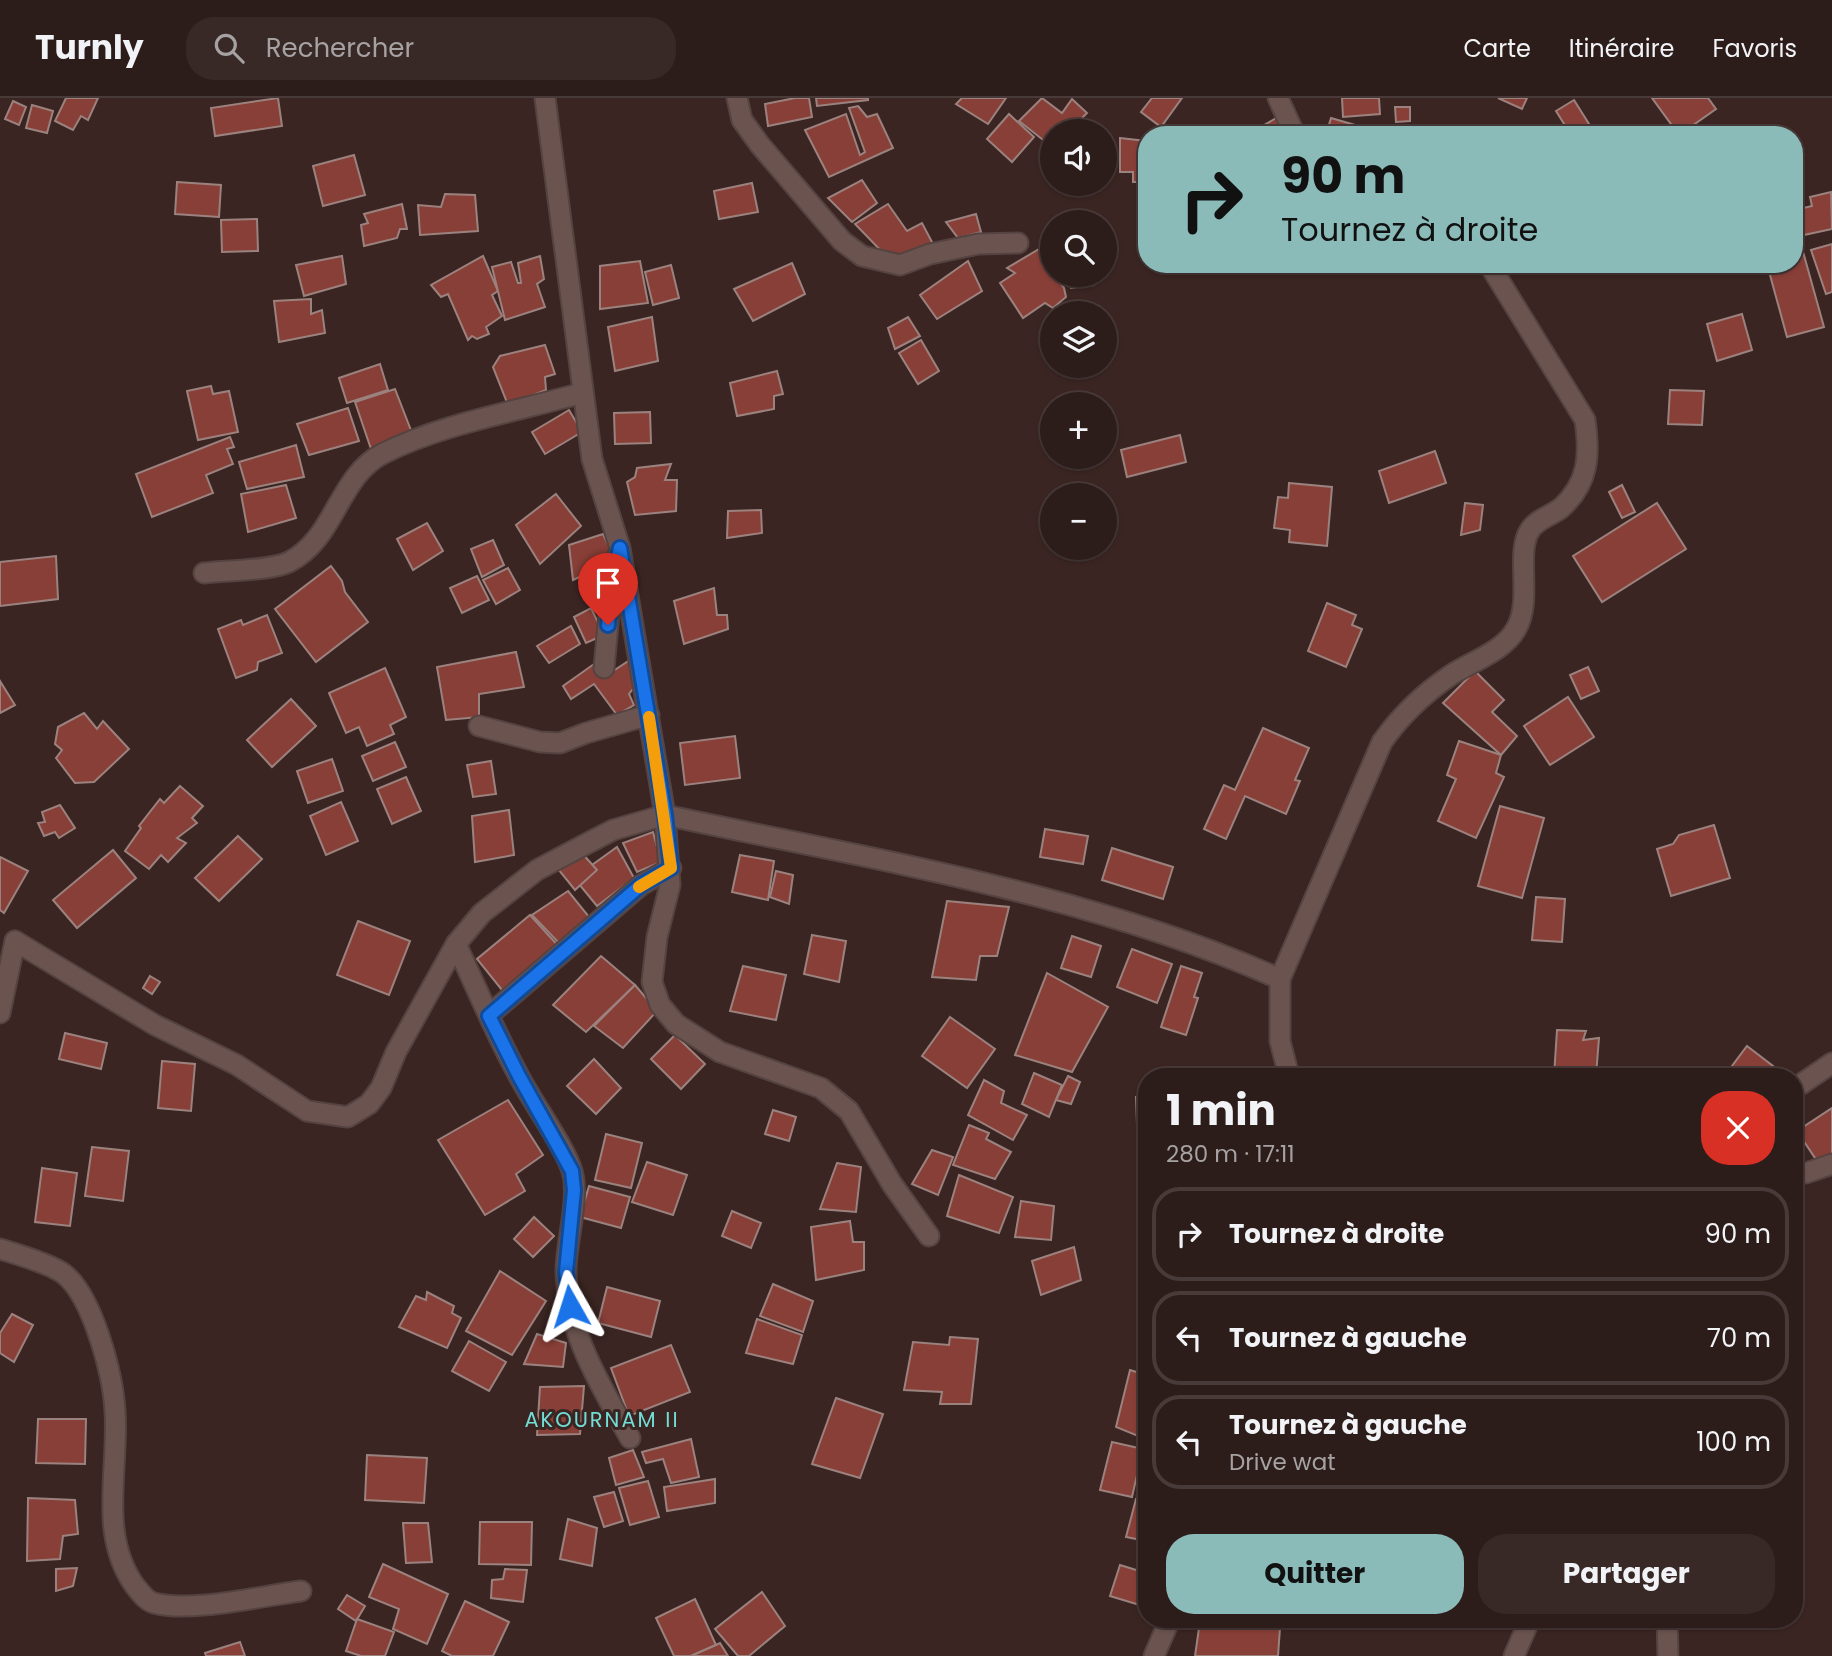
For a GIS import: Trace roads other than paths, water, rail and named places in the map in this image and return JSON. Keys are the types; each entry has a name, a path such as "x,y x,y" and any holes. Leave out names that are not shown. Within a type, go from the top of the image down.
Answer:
{"street":[{"path":"545,98 592,459 620,548 665,815 671,868 652,982 660,1005 676,1024 720,1052 821,1088 849,1111 891,1184 929,1236"},
{"path":"737,98 742,120 760,145 842,241 862,256 900,265 978,244 1018,243"},
{"path":"1278,98 1291,126"},
{"path":"1287,1068 1280,1041 1280,979 1382,742 1403,712 1449,676 1508,640 1516,630 1524,611 1526,540 1530,529 1560,508 1582,484 1589,445 1586,420 1495,273"},
{"path":"204,573 287,563 302,553 323,531 362,469 381,455 425,437 582,393"},
{"path":"604,668 612,581 620,548"},
{"path":"479,726 540,742 560,743 649,715"},
{"path":"0,1013 8,945 155,1025 237,1065 307,1111 348,1117 369,1104 381,1088 396,1052 456,944 482,914 537,870 613,830 665,815 1084,909 1153,930 1280,979"},
{"path":"489,1016 641,885 671,868"},
{"path":"456,944 519,1076 572,1171 574,1190 566,1272 570,1306 577,1335 595,1376 630,1438"},
{"path":"1803,1082 1832,1063"},
{"path":"1806,1173 1832,1164"},
{"path":"0,1249 64,1274 87,1306 104,1350 115,1410 113,1522 119,1561 139,1591 150,1602 177,1608 301,1591"},
{"path":"1154,1656 1166,1628"},
{"path":"1514,1656 1526,1628"},
{"path":"1667,1628 1668,1656"}],"district":[{"name":"AKOURNAM II","path":"602,1420"}]}
